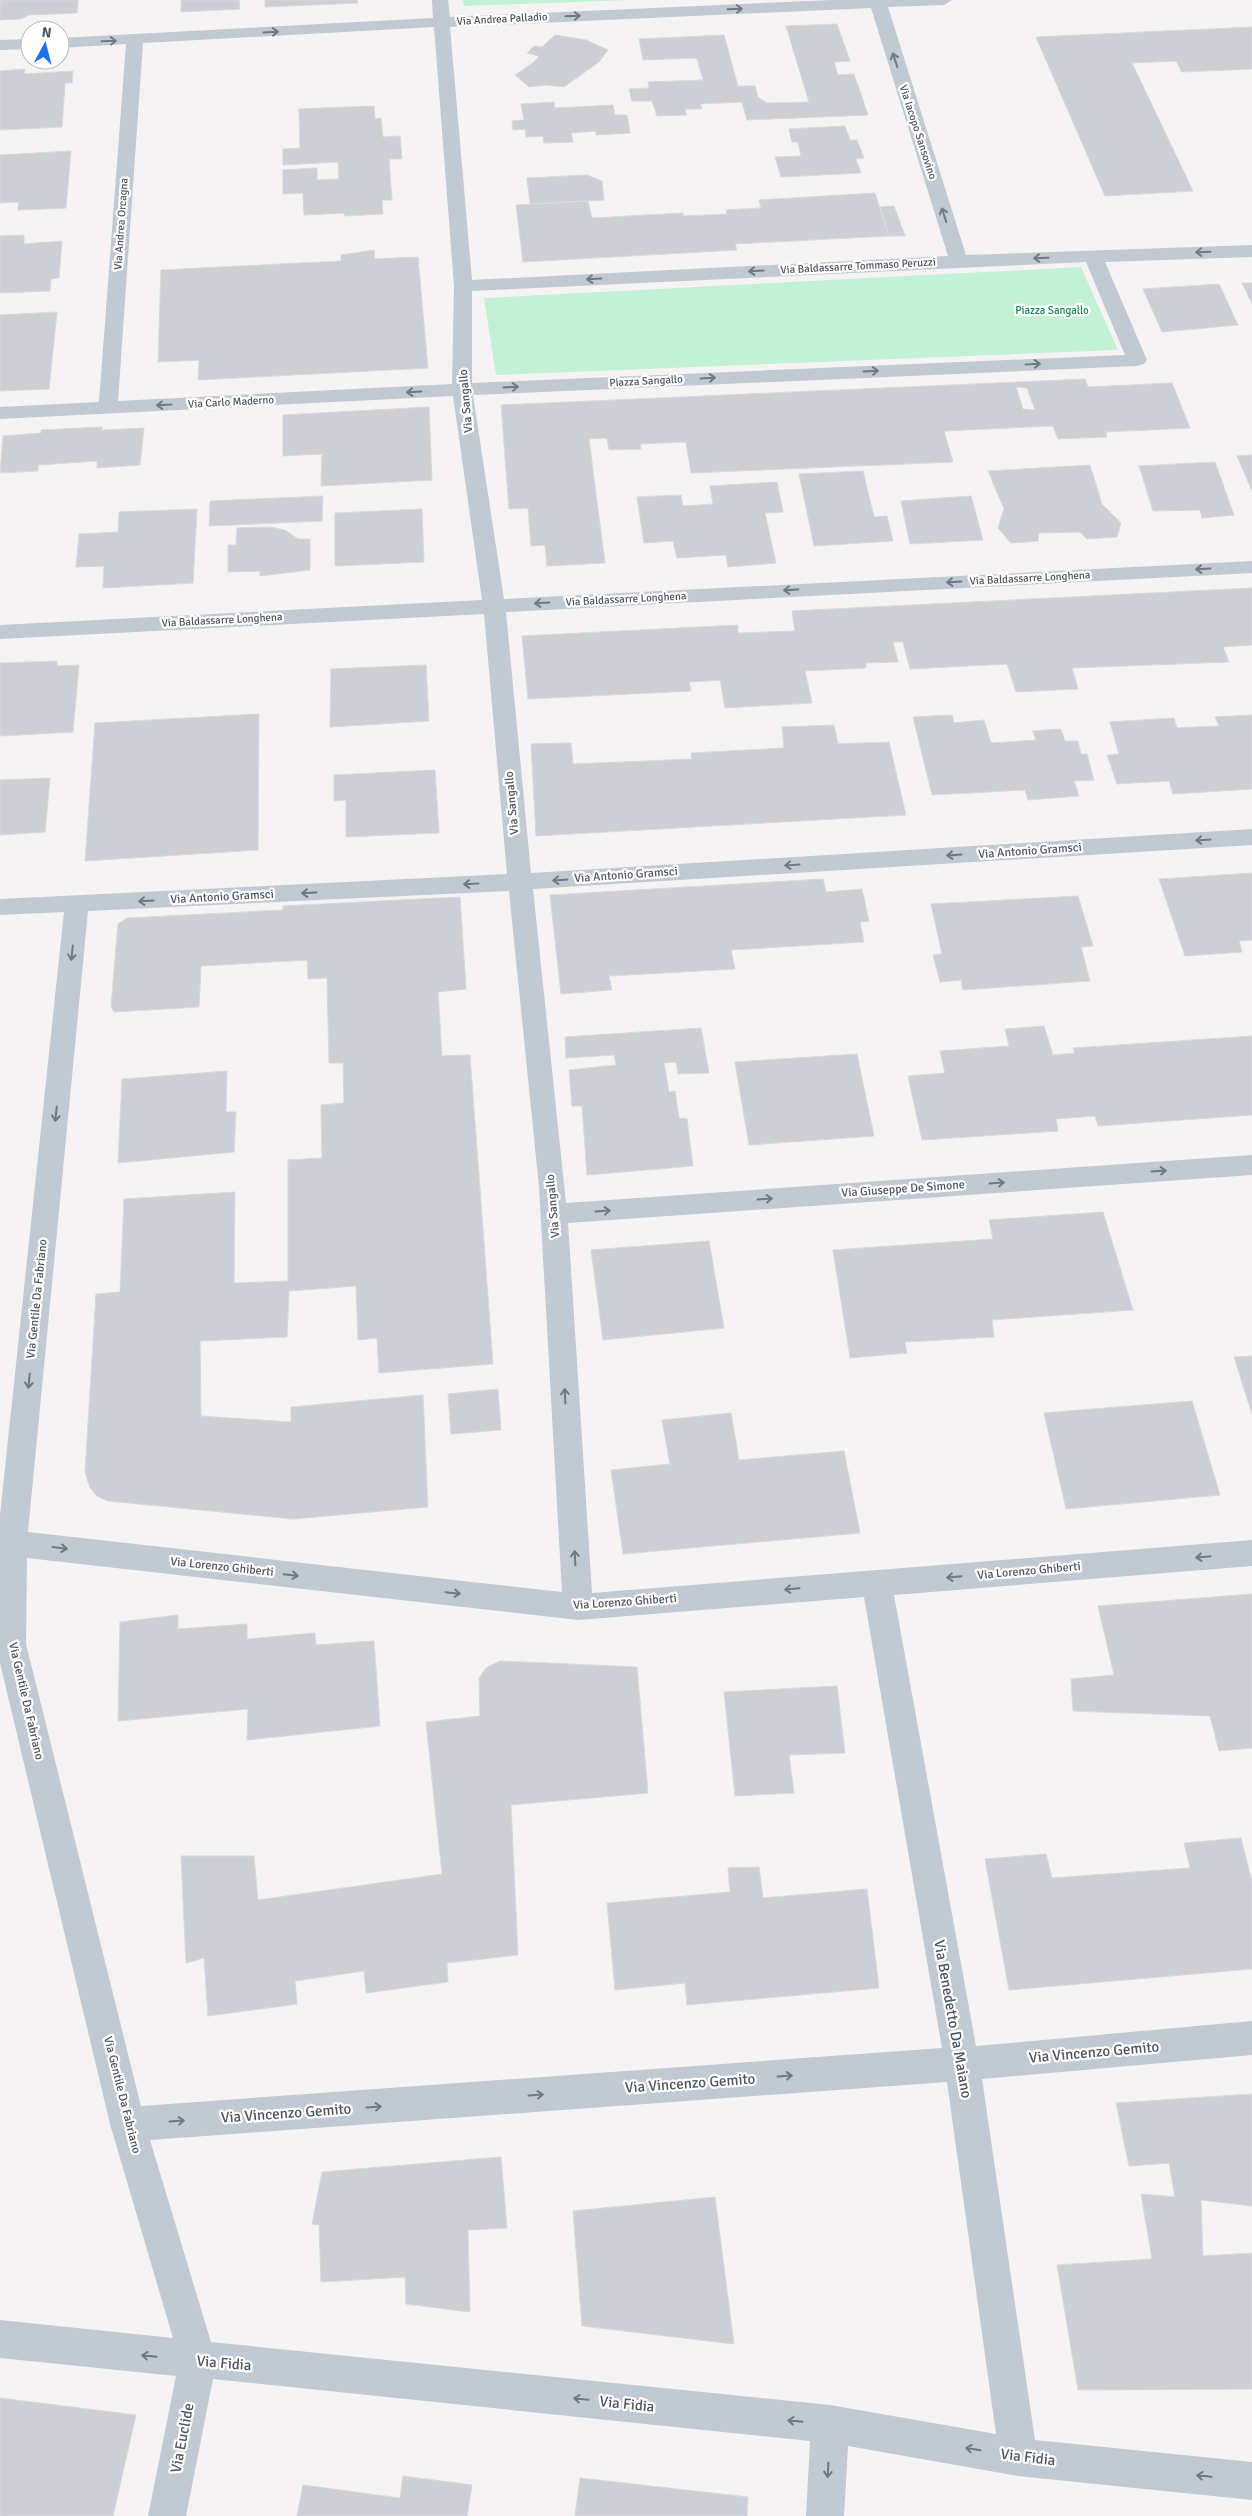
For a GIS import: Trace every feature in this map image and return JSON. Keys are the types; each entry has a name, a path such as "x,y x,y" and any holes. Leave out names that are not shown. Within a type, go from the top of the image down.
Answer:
{"street":[{"name":"Via Sangallo","path":"440,0 464,286 462,390 494,605 554,1214 578,1607"},
{"name":"Via Andrea Palladio","path":"70,43 442,22 944,0"},
{"name":"Via Iacopo Sansovino","path":"878,3 959,262"},
{"name":"Via Andrea Orcagna","path":"108,408 134,40"},
{"path":"0,46 20,45"},
{"name":"Via Baldassarre Tommaso Peruzzi","path":"464,286 1093,256 1252,251"},
{"name":"Piazza Sangallo","path":"462,390 1137,360 1093,256"},
{"name":"Via Carlo Maderno","path":"0,413 462,390"},
{"name":"Via Baldassarre Longhena","path":"0,632 1252,567"},
{"name":"Via Antonio Gramsci","path":"0,907 520,882 1252,837"},
{"name":"Via Gentile Da Fabriano","path":"77,904 6,1542 11,1644 128,2124 198,2361"},
{"name":"Via Giuseppe De Simone","path":"554,1214 1252,1164"},
{"name":"Via Lorenzo Ghiberti","path":"6,1542 578,1607 1252,1553"},
{"name":"Via Benedetto Da Maiano","path":"877,1582 962,2064 1018,2457"},
{"name":"Via Vincenzo Gemito","path":"128,2124 962,2064 1252,2038"},
{"name":"Via Fidia","path":"0,2340 830,2424 1018,2457 1252,2481"},
{"name":"Via Euclide","path":"167,2516 198,2361"},
{"path":"825,2516 830,2424"}],"green space":[{"path":"463,0 628,0 464,6"},
{"name":"Piazza Sangallo","path":"1081,267 1118,350 496,375 484,298"}],"building":[{"path":"0,0 78,0 77,13 29,15 21,19 0,20"},
{"path":"181,0 239,0 240,9 181,12"},
{"path":"265,0 357,0 358,3 265,7"},
{"path":"837,24 850,61 834,62 838,75 854,74 868,115 747,120 742,102 700,104 702,109 685,109 687,115 657,116 652,101 632,101 629,89 649,88 648,82 703,80 697,58 643,60 639,39 724,35 738,86 755,86 758,97 767,103 809,102 786,26"},
{"path":"1252,27 1252,69 1182,72 1176,61 1132,63 1193,191 1105,196 1036,37"},
{"path":"555,35 586,40 608,50 599,62 564,87 545,85 529,87 515,75 534,62 539,56 527,53 534,46 542,47"},
{"path":"25,70 24,74 73,71 72,83 65,83 62,127 0,130 0,71"},
{"path":"554,102 555,108 613,105 615,115 627,115 630,133 596,135 596,131 571,133 573,142 544,143 543,136 526,137 525,129 513,130 512,121 524,120 521,104"},
{"path":"374,106 375,119 381,118 383,137 400,136 402,159 389,159 392,200 382,200 383,214 345,216 344,213 304,215 303,193 283,194 283,170 317,168 317,180 339,179 338,162 283,165 283,149 300,148 299,109"},
{"path":"845,126 850,140 857,140 864,158 856,159 861,173 781,177 775,157 801,156 798,142 792,142 789,129"},
{"path":"71,151 66,208 18,210 19,202 0,203 0,155"},
{"path":"587,175 602,181 604,200 530,204 527,178"},
{"path":"875,193 889,236 735,244 737,250 523,262 516,205 588,201 592,218 683,213 683,216 727,214 726,210 761,208 759,200"},
{"path":"894,206 905,236 889,236 880,207"},
{"path":"24,235 24,244 62,241 59,278 51,279 50,291 0,293 0,236"},
{"path":"374,250 375,259 418,257 428,368 198,380 199,360 158,362 161,270 341,261 341,255"},
{"path":"1242,283 1252,283 1252,304"},
{"path":"1219,284 1238,325 1162,332 1143,289"},
{"path":"57,312 49,389 0,391 0,315"},
{"path":"1085,379 1088,387 1172,383 1190,428 1106,432 1107,437 1058,439 1053,426 944,431 953,462 691,473 686,442 640,444 641,449 609,450 607,438 589,439 605,563 547,566 545,545 531,546 528,508 509,509 501,405","holes":["1016,387 1027,388 1035,410 1023,409"]},
{"path":"429,407 432,480 321,486 322,454 283,456 283,415"},
{"path":"102,427 102,430 144,428 140,465 97,468 97,461 38,465 38,471 0,473 3,436 41,433 41,430"},
{"path":"1252,455 1252,491 1237,456"},
{"path":"1215,462 1234,515 1202,518 1200,510 1153,511 1139,466"},
{"path":"1090,465 1102,504 1121,523 1117,537 1087,539 1080,532 1039,533 1038,541 1011,543 998,528 1004,509 988,471"},
{"path":"863,471 874,517 887,516 893,541 814,546 799,474"},
{"path":"777,482 783,512 765,513 776,563 728,567 726,555 677,558 673,541 644,543 637,497 681,495 683,506 713,504 710,486"},
{"path":"323,496 322,521 209,526 210,501"},
{"path":"971,496 983,540 910,544 901,501"},
{"path":"197,509 193,583 103,588 104,566 76,567 79,534 118,532 119,512"},
{"path":"422,509 424,562 335,566 335,513"},
{"path":"270,527 285,530 298,539 310,539 310,570 260,576 260,571 228,572 228,545 236,545 237,528"},
{"path":"1252,588 1252,645 1223,647 1229,662 1072,668 1078,689 1016,692 1007,664 910,669 903,642 893,642 898,662 866,663 866,668 805,671 812,703 725,708 720,680 689,682 691,691 528,699 522,636 738,625 738,633 795,631 792,611"},
{"path":"57,661 57,666 79,665 73,732 0,736 0,663"},
{"path":"426,665 429,721 330,727 331,669"},
{"path":"259,714 258,850 85,861 95,723"},
{"path":"952,715 954,723 984,720 991,743 1036,740 1033,731 1061,729 1065,741 1078,741 1081,754 1087,754 1094,780 1074,781 1079,796 1028,800 1025,790 932,795 913,717"},
{"path":"1252,715 1252,789 1173,794 1169,781 1117,784 1107,755 1119,754 1110,722 1174,718 1177,728 1219,726 1215,717"},
{"path":"834,725 838,744 889,742 906,815 536,836 531,744 571,743 573,764 692,759 691,753 784,748 782,727"},
{"path":"435,770 439,833 346,837 346,800 334,801 334,775"},
{"path":"50,778 45,832 0,835 0,780"},
{"path":"1252,873 1252,940 1239,941 1242,952 1185,956 1159,879"},
{"path":"823,879 826,892 862,889 869,921 860,922 864,942 731,950 735,969 609,976 612,990 561,994 550,895"},
{"path":"1078,896 1093,946 1081,947 1090,981 963,990 961,980 940,982 933,955 942,954 931,904"},
{"path":"460,897 466,989 438,992 442,1056 470,1055 493,1364 379,1373 377,1338 358,1340 356,1286 289,1291 287,1337 200,1341 201,1416 291,1422 291,1407 423,1395 428,1507 293,1519 108,1501 97,1496 90,1488 85,1472 96,1294 120,1292 124,1199 235,1192 234,1283 288,1281 288,1160 322,1158 321,1105 344,1103 343,1063 329,1063 327,978 308,979 307,960 201,966 199,1007 114,1012 111,1007 118,924 127,918 283,910 283,906"},
{"path":"1044,1026 1053,1055 1075,1053 1073,1048 1252,1036 1252,1115 1098,1126 1095,1116 1056,1119 1058,1131 922,1140 908,1076 945,1073 940,1051 1009,1046 1005,1029"},
{"path":"701,1028 709,1073 678,1074 676,1062 664,1063 669,1092 675,1091 679,1118 687,1119 693,1166 587,1175 582,1106 572,1106 569,1070 616,1065 614,1055 566,1058 565,1037"},
{"path":"857,1054 874,1136 749,1145 735,1062"},
{"path":"227,1071 226,1112 236,1112 234,1152 118,1163 122,1079"},
{"path":"1103,1212 1133,1310 992,1320 994,1337 905,1342 907,1353 850,1358 833,1250 993,1239 989,1220"},
{"path":"709,1241 724,1328 603,1340 591,1250"},
{"path":"1252,1356 1252,1414 1234,1357"},
{"path":"498,1389 501,1430 451,1434 448,1394"},
{"path":"1192,1401 1220,1495 1066,1509 1044,1413"},
{"path":"731,1413 739,1460 844,1451 860,1533 623,1554 611,1470 670,1464 662,1420"},
{"path":"1252,1594 1252,1748 1219,1751 1210,1716 1073,1711 1071,1679 1114,1675 1098,1606"},
{"path":"178,1615 178,1629 247,1624 247,1639 315,1633 316,1645 374,1641 380,1726 247,1740 248,1709 118,1721 120,1622"},
{"path":"500,1661 637,1667 648,1793 511,1805 518,1955 447,1963 448,1982 366,1993 364,1971 295,1981 297,2004 208,2016 204,1958 186,1963 181,1856 254,1856 258,1900 442,1874 426,1722 480,1716 479,1678 486,1668"},
{"path":"837,1686 845,1753 789,1755 794,1793 735,1796 724,1692"},
{"path":"1241,1838 1252,1882 1252,1969 1009,1990 985,1859 1046,1854 1052,1878 1190,1868 1184,1843"},
{"path":"759,1867 763,1898 867,1889 879,1988 687,2005 685,1983 615,1990 607,1903 730,1892 728,1868"},
{"path":"1252,2094 1252,2206 1201,2200 1203,2256 1252,2253 1252,2389 1078,2390 1057,2265 1152,2259 1141,2194 1175,2197 1169,2163 1129,2166 1116,2103"},
{"path":"501,2157 507,2228 468,2230 470,2312 406,2304 405,2277 321,2282 319,2225 312,2224 322,2172"},
{"path":"715,2197 734,2344 582,2326 573,2211"},
{"path":"0,2398 136,2415 113,2516 0,2516"},
{"path":"403,2476 472,2485 467,2516 297,2516 303,2485 400,2498"},
{"path":"580,2478 748,2497 747,2516 575,2516"}]}
